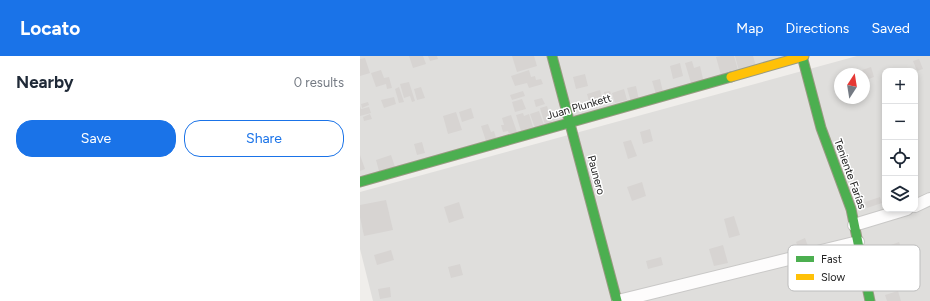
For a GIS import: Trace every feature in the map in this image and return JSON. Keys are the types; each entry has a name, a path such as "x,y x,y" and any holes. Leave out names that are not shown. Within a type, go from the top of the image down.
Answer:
{"street":[{"name":"Paunero","path":"552,56 617,301"},
{"name":"Juan Plunkett","path":"360,182 803,56"},
{"name":"Teniente Farías","path":"803,56 821,128 851,209 859,245"},
{"path":"918,205 930,199"},
{"path":"854,225 897,212"},
{"path":"846,245 858,242"},
{"path":"617,301 788,259"},
{"name":"Teniente Farías","path":"868,291 870,301"}],"shaded area":[{"path":"360,56 803,56 360,182"},
{"path":"857,56 930,56 930,301 373,301 360,249 360,192"}],"building":[{"path":"409,56 423,56 426,64 413,68"},
{"path":"428,56 437,56 438,59 430,61"},
{"path":"512,56 534,56 537,66 517,72"},
{"path":"734,56 738,70 721,75 716,57"},
{"path":"735,56 753,56 756,66 739,71"},
{"path":"365,58 370,73 360,76 360,59"},
{"path":"919,59 923,69 918,71 918,68 916,68 913,61"},
{"path":"692,61 694,68 700,66 704,83 691,83 685,63"},
{"path":"680,63 683,76 673,79 670,66"},
{"path":"871,67 874,77 870,78 870,68 868,68"},
{"path":"381,70 384,78 389,77 392,88 387,89 386,84 376,87 371,73"},
{"path":"529,70 531,77 535,76 536,80 541,79 543,84 529,88 527,83 515,86 511,76"},
{"path":"585,74 588,86 576,89 573,77"},
{"path":"660,79 663,92 656,94 652,81"},
{"path":"409,82 415,101 412,102 410,96 404,98 400,84"},
{"path":"636,86 639,100 631,102 627,88"},
{"path":"399,87 404,102 399,103 395,89"},
{"path":"421,87 425,98 417,100 414,89"},
{"path":"624,89 627,100 615,103 612,93"},
{"path":"600,90 604,105 591,109 587,94"},
{"path":"523,91 525,96 512,100 510,95"},
{"path":"610,91 612,97 605,98 604,92"},
{"path":"394,97 396,104 384,108 381,100"},
{"path":"542,98 545,104 536,107 534,100"},
{"path":"522,99 526,109 515,112 512,102"},
{"path":"368,102 369,105 362,108 361,104"},
{"path":"360,106 361,109 369,107 371,113 360,116"},
{"path":"547,106 552,123 545,125 540,108"},
{"path":"471,108 474,118 462,122 459,112"},
{"path":"539,111 544,125 535,128 530,114"},
{"path":"456,112 462,130 448,134 443,116"},
{"path":"523,113 524,116 529,114 533,127 521,131 516,115"},
{"path":"370,114 372,119 364,121 363,117"},
{"path":"511,115 517,132 509,134 508,131 503,132 501,125 504,125 502,118"},
{"path":"488,124 491,132 494,131 497,141 487,144 481,126"},
{"path":"650,129 653,141 643,144 640,132"},
{"path":"631,140 637,156 628,159 623,142"},
{"path":"422,142 425,153 417,155 414,144"},
{"path":"360,155 365,169 360,171"},
{"path":"391,155 395,167 379,171 376,160"},
{"path":"642,182 646,196 632,201 627,187"},
{"path":"880,197 882,203 867,208 865,202"},
{"path":"386,200 393,230 364,236 360,217 360,205"},
{"path":"459,202 464,218 449,223 444,207"},
{"path":"734,216 740,235 729,238 724,219"},
{"path":"805,238 808,245 797,245 796,242"},
{"path":"899,242 900,245 891,245"},
{"path":"723,245 728,263 714,266 709,249"},
{"path":"391,250 394,260 377,265 374,255"},
{"path":"661,257 663,265 648,269 646,261"},
{"path":"460,264 463,275 451,278 448,267"},
{"path":"390,287 391,297 380,299 378,289"},
{"path":"898,291 901,301 887,301 885,295"}],"traffic: fast":[{"path":"552,56 617,301"},
{"path":"802,56 821,128 851,209 858,245"},
{"path":"360,182 731,77"},
{"path":"868,291 870,301"}],"traffic: slow":[{"path":"731,77 804,56"}]}
